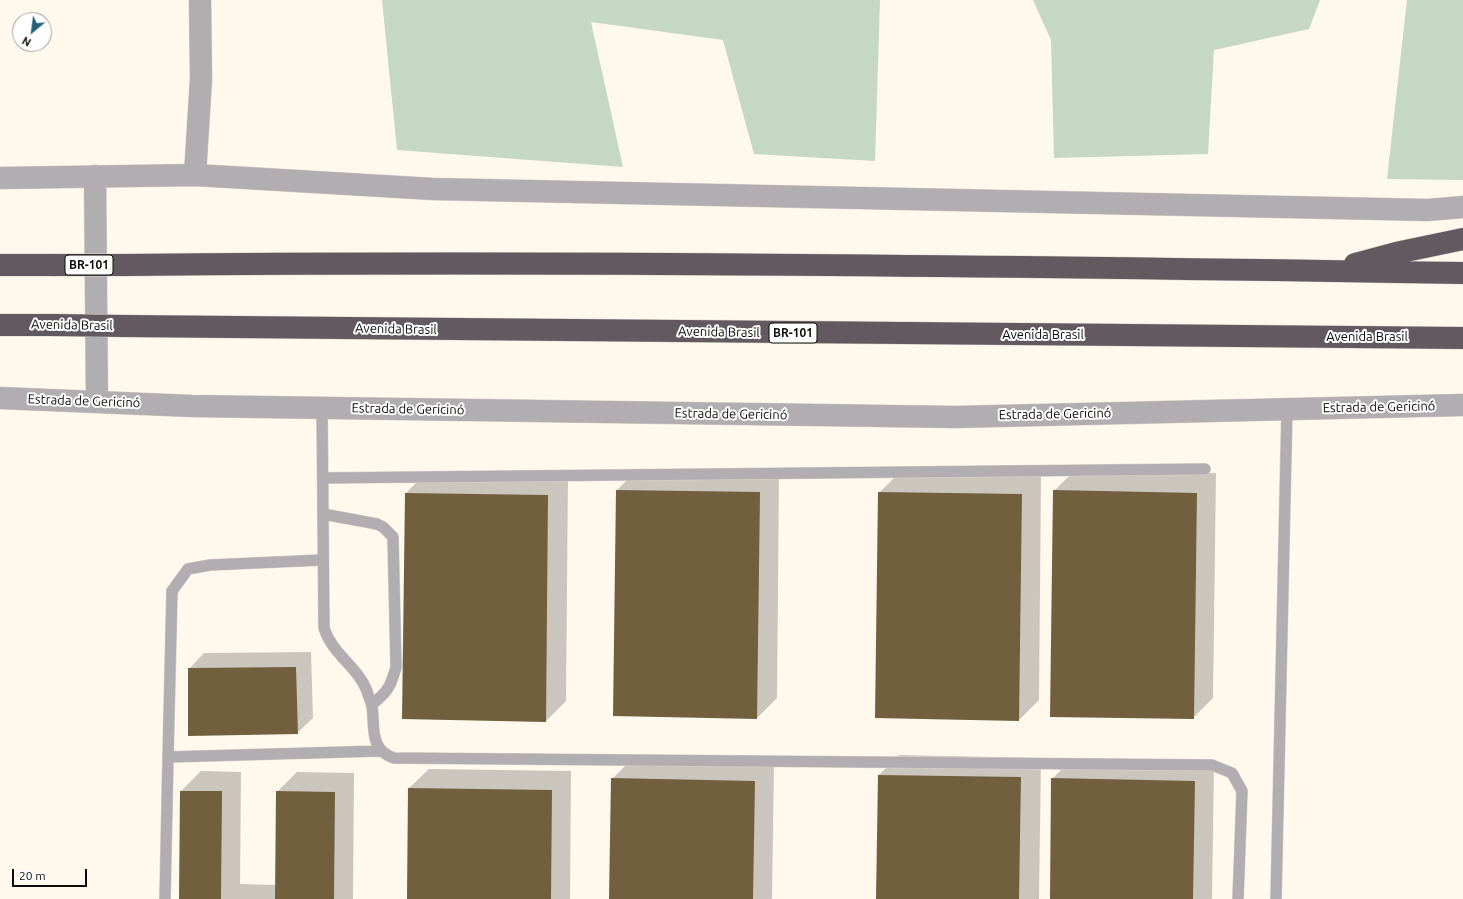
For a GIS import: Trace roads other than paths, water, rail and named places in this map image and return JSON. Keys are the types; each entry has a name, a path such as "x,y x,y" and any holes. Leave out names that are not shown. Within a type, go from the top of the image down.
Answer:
{"highway":[{"path":"1331,271 1396,253 1463,240"},
{"name":"BR-101","path":"0,265 328,263 1093,267 1463,272"},
{"name":"Avenida Brasil","path":"0,325 1463,338"}],"street":[{"path":"195,175 201,79 200,0"},
{"path":"0,178 195,175 441,189 1428,210 1463,207"},
{"path":"96,176 97,402"},
{"name":"Estrada de Gericinó","path":"0,398 322,408 956,417 1463,405"}],"lane":[{"path":"322,408 322,560 324,628 331,646 365,688 372,704 375,741 381,751 386,755 394,758 1212,765 1232,772 1242,791 1238,899"},
{"path":"1276,899 1287,409"},
{"path":"323,478 1205,469"},
{"path":"323,514 377,524 383,527 393,537 396,667 392,684 383,696 372,704"},
{"path":"165,899 172,591 188,569 210,565 322,560"},
{"path":"168,757 381,751"}]}
